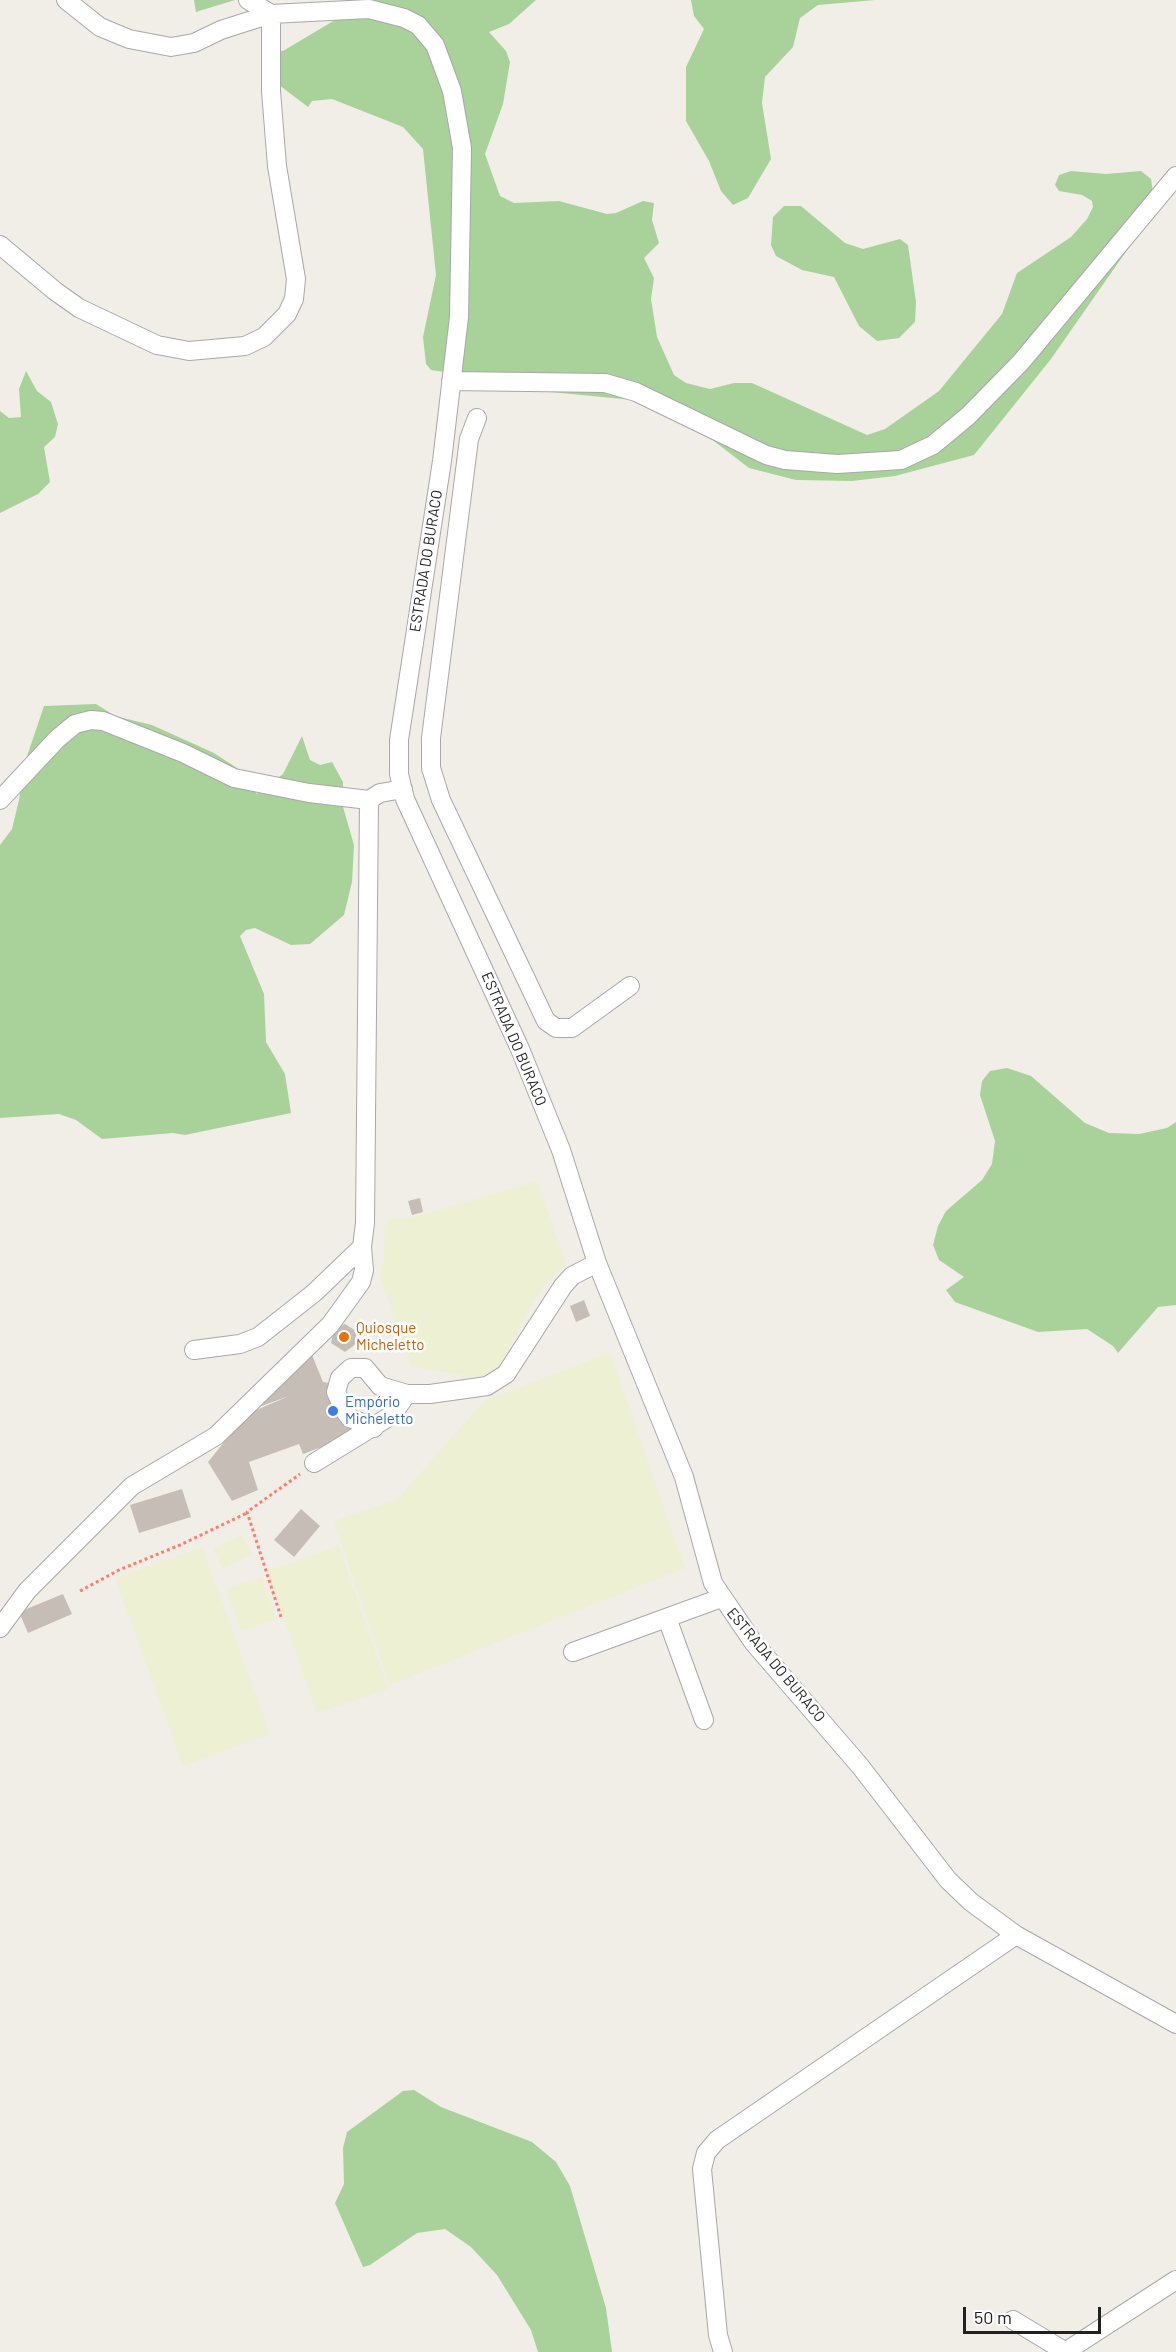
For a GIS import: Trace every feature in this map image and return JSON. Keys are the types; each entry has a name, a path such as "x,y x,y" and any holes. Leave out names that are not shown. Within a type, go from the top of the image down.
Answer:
{"street":[{"name":"ESTRADA DO BURACO","path":"66,0 100,27 129,39 171,47 194,43 221,30 271,14 329,9 388,12 418,25 435,45 452,91 462,148 459,317 399,740 399,774 403,789 528,1070 561,1150 597,1263 684,1477 713,1583 721,1598 753,1642 860,1766 948,1880 971,1902 1016,1935 1176,2024"},
{"path":"0,245 79,308 157,345 189,351 245,346 264,337 287,314 294,299 296,279 277,166 271,91 271,14 248,0"},
{"path":"451,381 605,383 636,392 766,455 785,460 837,464 901,460 933,445 968,416 1013,370 1118,248 1176,176"},
{"path":"477,418 470,439 432,738 431,768 441,800 546,1021 556,1028 572,1028 630,987"},
{"path":"413,650 443,654"},
{"path":"0,800 57,739 75,724 91,720 103,721 183,753 234,778 309,793 369,800 380,793 403,789"},
{"path":"0,1628 27,1591 132,1486 216,1436 330,1325 361,1282 364,1270 362,1247 365,1223 369,800"},
{"path":"194,1350 240,1344 258,1337 314,1293 362,1247"},
{"path":"374,1428 350,1418 336,1392 340,1378 351,1368 365,1368 381,1386 407,1394 430,1394 487,1386 506,1374 563,1286 572,1276 597,1263"},
{"path":"314,1463 392,1415 407,1394"},
{"path":"573,1652 721,1598"},
{"path":"667,1618 704,1720"},
{"path":"723,2352 718,2335 702,2169 706,2153 717,2139 1016,1935"},
{"path":"1013,2320 1065,2352 1176,2280"}],"path":[{"path":"80,1591 118,1570 180,1545 247,1513 314,1463"},
{"path":"247,1513 280,1617"}],"green space":[{"path":"194,0 235,0 196,12"},
{"path":"346,0 536,0 509,24 489,32 506,51 510,62 503,104 485,154 500,196 514,203 559,201 607,214 616,213 643,201 654,203 652,220 659,243 644,258 654,278 651,299 657,337 674,375 686,383 710,389 734,383 752,383 867,435 885,429 939,391 1002,314 1017,273 1071,237 1087,219 1093,207 1092,201 1082,195 1059,191 1055,185 1059,175 1071,171 1106,174 1141,171 1151,179 1154,199 1139,233 1051,359 974,455 895,476 852,481 796,480 749,468 710,438 643,401 520,389 472,376 431,370 426,364 423,337 436,275 423,149 403,127 332,99 312,101 308,107 279,85 267,49 283,51 335,20 348,4"},
{"path":"691,0 875,0 818,5 800,18 793,47 765,77 762,103 771,159 748,198 733,205 721,191 709,161 686,121 686,67 704,29 694,16"},
{"path":"784,206 801,206 845,243 863,249 900,239 908,245 916,302 915,322 899,338 877,341 859,326 834,277 802,270 776,256 771,245 773,217"},
{"path":"26,371 37,391 51,402 58,424 55,437 44,447 50,482 38,494 0,513 0,411 9,418 21,417 19,389"},
{"path":"96,704 115,716 152,725 214,753 240,770 257,794 283,774 302,736 310,760 320,765 332,762 343,782 343,807 354,845 352,882 344,915 310,944 291,945 255,928 246,930 240,936 264,994 266,1042 285,1074 291,1113 185,1135 173,1133 102,1139 76,1120 59,1114 0,1118 0,845 12,829 23,768 44,706"},
{"path":"1007,1068 1031,1076 1085,1123 1109,1133 1139,1134 1167,1128 1176,1122 1176,1305 1158,1307 1118,1353 1113,1346 1087,1329 1038,1332 955,1302 946,1290 964,1277 939,1260 933,1245 938,1226 946,1211 982,1180 992,1164 995,1141 980,1095 982,1081 990,1071"},
{"path":"537,1181 566,1264 543,1287 529,1309 505,1358 492,1374 476,1378 411,1366 380,1276 384,1263 385,1226 392,1218 405,1219"},
{"path":"610,1353 685,1568 390,1685 334,1521 396,1500 484,1401"},
{"path":"242,1535 252,1555 223,1568 213,1548"},
{"path":"339,1546 388,1689 317,1713 267,1571"},
{"path":"202,1547 270,1734 183,1766 115,1578"},
{"path":"262,1577 276,1619 241,1631 226,1589"},
{"path":"414,2090 441,2107 532,2142 556,2162 570,2186 606,2308 612,2352 538,2352 531,2330 497,2275 471,2247 445,2229 417,2233 370,2265 363,2267 335,2203 344,2184 343,2148 347,2132 403,2091"}],"building":[{"path":"420,1198 423,1212 412,1215 408,1201"},
{"path":"584,1300 590,1316 576,1322 570,1306"},
{"name":"Quiosque Micheletto","path":"345,1324 356,1331 356,1344 345,1352 331,1343 334,1330"},
{"path":"312,1355 323,1382 329,1383 353,1435 303,1454 299,1444 249,1462 258,1490 232,1501 208,1462 247,1414 289,1396 248,1411 300,1358"},
{"path":"182,1489 191,1517 139,1533 130,1505"},
{"path":"301,1509 320,1526 294,1557 274,1540"},
{"path":"63,1594 72,1614 28,1633 19,1612"}],"place":[{"name":"Quiosque Micheletto","path":"344,1337"},
{"name":"Empório Micheletto","path":"333,1411"}]}
